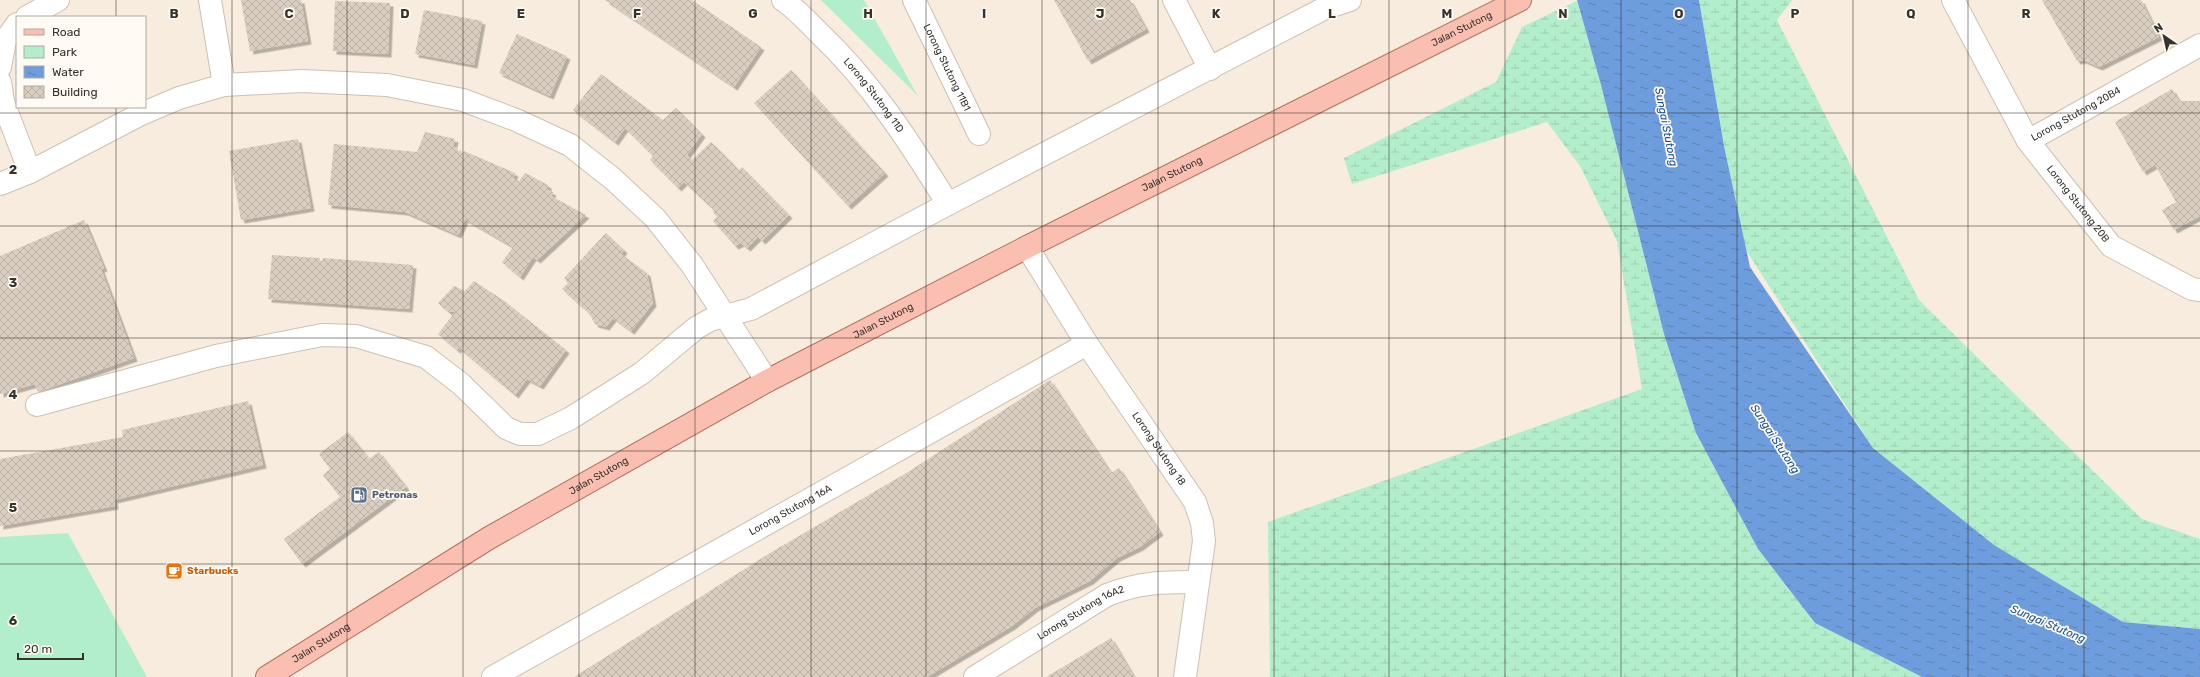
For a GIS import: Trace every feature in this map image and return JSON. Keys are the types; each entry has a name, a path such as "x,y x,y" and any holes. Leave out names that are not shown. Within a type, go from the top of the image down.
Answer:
{"main road":[{"name":"Jalan Stutong","path":"267,677 489,538 767,381 1027,247 1520,0"}],"street":[{"path":"29,16 58,0"},
{"path":"210,0 224,85"},
{"name":"Lorong Stutong 11D","path":"783,0 837,50 871,89 905,135 948,204"},
{"name":"Lorong Stutong 11B1","path":"914,0 979,134"},
{"path":"1174,0 1210,69"},
{"path":"37,405 216,356 322,335 356,336 426,357 461,384 506,428 520,434 538,434 571,418 642,373 696,328 726,316 751,309 948,204 1210,69 1327,4 1350,0"},
{"name":"Lorong Stutong 20B4","path":"1953,0 2028,141 2200,45"},
{"path":"0,67 5,41 16,25"},
{"path":"0,184 30,172 139,115 179,98 224,85 302,81 387,85 463,100 516,120 570,145 618,184 655,218 692,265 767,381"},
{"path":"0,82 3,102 30,172"},
{"name":"Lorong Stutong 20B","path":"2028,141 2111,246 2192,289 2200,290"},
{"name":"Lorong Stutong 18","path":"1027,247 1087,344 1196,502 1202,523 1204,542 1185,677"},
{"name":"Lorong Stutong 16A","path":"493,677 1087,344"},
{"name":"Lorong Stutong 16A2","path":"975,677 1107,595 1129,586 1154,582 1198,582"}],"green space":[{"path":"821,0 864,0 918,96"},
{"path":"1699,0 1792,0 1777,20 1919,300 2142,519 2200,539 2200,629 2123,622 1994,545 1873,448 1746,250 1724,146"},
{"path":"1577,1 1601,85 1664,334 1696,433 1758,549 1815,623 1922,677 1270,677 1268,522 1642,389 1617,241 1580,166 1547,122 1352,184 1344,158 1496,82 1522,27"},
{"path":"68,533 147,677 0,677 0,537"}],"water":[{"name":"Sungai Stutong","path":"1577,0 1699,0 1724,146 1750,267 1873,448 1994,545 2123,622 2200,629 2200,677 1922,677 1815,623 1758,549 1696,433 1664,334 1601,85"}],"building":[{"path":"241,0 301,0 308,41 250,51"},
{"path":"605,0 692,0 761,47 734,87"},
{"path":"1054,0 1130,0 1146,29 1088,61"},
{"path":"2042,0 2141,0 2159,37 2099,67 2083,60 2077,61"},
{"path":"335,1 390,3 388,54 333,51"},
{"path":"424,10 482,21 474,65 415,54"},
{"path":"517,34 567,56 550,96 499,73"},
{"path":"791,70 885,173 848,206 754,103"},
{"path":"601,74 663,120 676,108 702,134 687,155 692,160 711,142 739,170 742,167 789,215 762,241 758,237 747,248 741,243 735,246 713,221 717,217 713,212 714,210 684,182 678,188 650,160 653,156 625,128 615,142 573,110"},
{"path":"2172,89 2179,101 2200,101 2200,216 2174,230 2162,210 2176,202 2155,165 2143,172 2115,122"},
{"path":"425,132 455,139 453,147 458,148 457,151 463,153 464,151 515,173 513,178 519,181 525,173 533,177 548,185 548,190 553,192 551,196 586,215 537,260 533,257 520,277 502,262 513,247 465,219 458,235 405,212 328,205 334,144 417,152"},
{"path":"298,139 311,208 241,220 229,151"},
{"path":"84,220 104,268 101,269 134,358 38,392 35,384 0,394 0,256"},
{"path":"606,233 624,250 621,254 647,273 653,303 631,331 613,318 606,327 595,324 589,313 562,289 568,283 564,278"},
{"path":"272,255 320,258 321,266 323,258 413,265 409,309 268,299"},
{"path":"474,281 503,300 566,350 540,386 527,379 515,395 459,348 457,350 438,334 455,312 449,312 438,303 454,286 465,291"},
{"path":"1050,380 1111,473 1119,468 1160,532 1140,547 1117,558 1090,581 1035,608 1012,626 927,677 574,677 765,556 908,472"},
{"path":"248,401 263,465 114,500 115,506 0,526 0,459 123,437 122,430"},
{"path":"348,432 369,459 379,452 406,487 302,564 284,539 340,497 323,475 330,469 319,454"},
{"path":"1111,638 1134,677 1046,677 1078,658"}],"place":[{"name":"Petronas","path":"359,495"},
{"name":"Starbucks","path":"174,571"}]}
